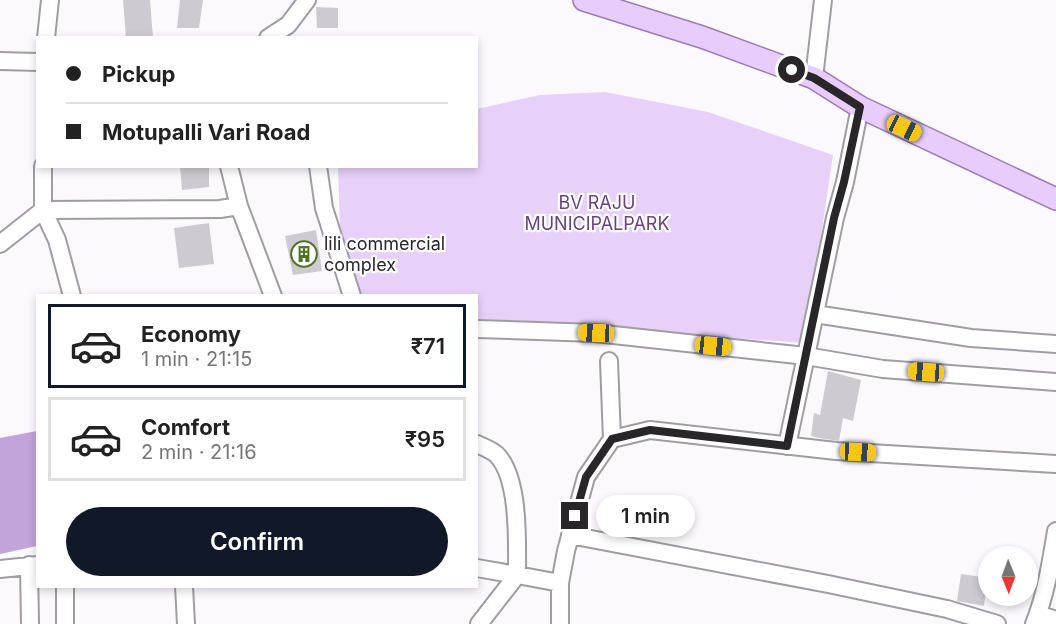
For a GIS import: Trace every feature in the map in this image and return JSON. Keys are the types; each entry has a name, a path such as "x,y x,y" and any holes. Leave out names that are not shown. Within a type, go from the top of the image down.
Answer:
{"main road":[{"path":"584,0 702,37 814,78 860,107 1056,199"}],"street":[{"path":"46,36 50,0"},
{"path":"271,36 288,25 308,0"},
{"path":"814,78 823,0"},
{"path":"0,61 36,62"},
{"path":"787,446 834,218 860,107"},
{"path":"43,168 43,210 57,240 71,294"},
{"path":"230,168 239,206 272,294"},
{"path":"318,168 324,208 351,294"},
{"path":"0,244 43,210 220,209 239,206"},
{"path":"815,314 971,338 1056,344"},
{"path":"478,329 596,333 806,356 883,369 1056,382"},
{"path":"560,624 560,583 586,477 612,439 609,361"},
{"path":"612,439 650,430 836,451 1056,464"},
{"path":"478,445 497,455 508,473 517,516 516,574 479,624"},
{"path":"1056,531 1051,567 1036,619 1056,620"},
{"path":"570,535 936,606 997,624"},
{"path":"0,569 33,565 30,624"},
{"path":"478,568 560,583"},
{"path":"65,588 65,624"},
{"path":"184,588 186,624"}],"green space":[{"name":"BV RAJU MUNICIPALPARK","path":"605,92 708,112 833,155 805,343 732,338 478,333 478,294 342,294 338,168 478,168 478,109 540,95"}],"shaded area":[{"path":"36,431 36,546 0,554 0,438"}],"building":[{"path":"123,0 150,0 153,36 126,36"},
{"path":"180,0 203,0 199,28 177,28"},
{"path":"316,7 338,8 338,28 317,28"},
{"path":"180,168 209,168 209,187 182,190"},
{"path":"209,223 214,264 179,268 174,228"},
{"name":"lili commercial complex","path":"316,230 322,271 293,275 285,236"},
{"path":"828,371 861,380 853,421 843,418 839,441 811,436 814,413 820,415"},
{"path":"961,574 978,577 978,605 957,601"}],"place":[{"name":"lili commercial complex","path":"304,254"}],"route":[{"path":"575,516 586,477 612,439 650,430 787,446 834,218 860,107 814,78 792,70"}]}
